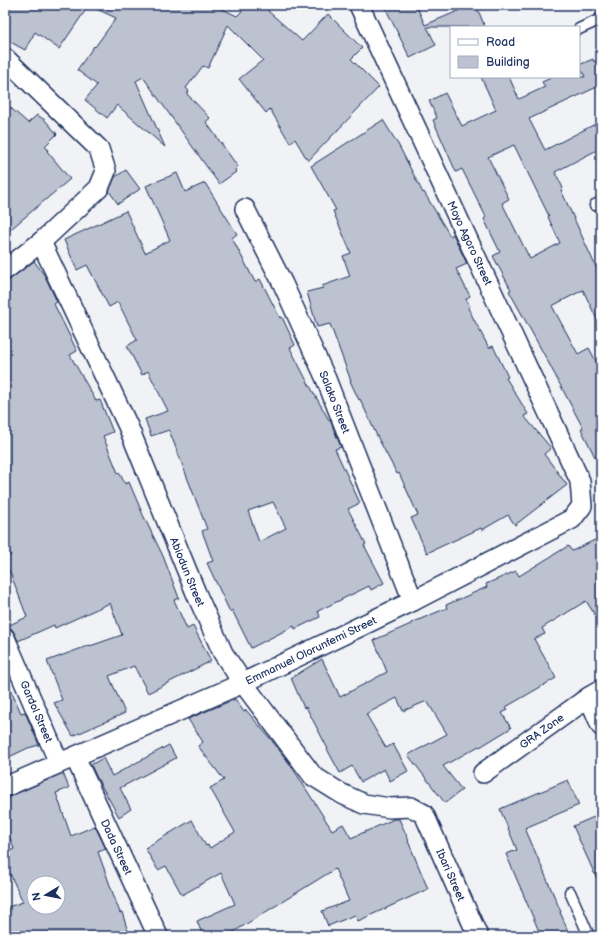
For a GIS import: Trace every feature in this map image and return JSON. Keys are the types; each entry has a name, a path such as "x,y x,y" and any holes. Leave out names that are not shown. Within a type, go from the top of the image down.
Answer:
{"street":[{"name":"Moyo Agoro Street","path":"359,5 580,481"},
{"path":"5,58 99,149 106,171 99,188 42,242 5,270"},
{"name":"Salako Street","path":"245,210 283,284 326,379 413,601"},
{"name":"Abiodun Street","path":"42,242 128,426 196,593 223,653 313,776 342,794 364,804 390,808 411,807 424,814"},
{"name":"Emmanuel Olorunfemi Street","path":"5,787 244,683 413,601 572,519 582,506 580,481"},
{"name":"Gardol Street","path":"5,638 67,760"},
{"path":"595,693 601,726"},
{"name":"GRA Zone","path":"483,773 595,693"},
{"name":"Dada Street","path":"67,760 158,936"},
{"name":"Ibari Street","path":"424,814 478,936"}],"lane":[{"path":"580,29 601,19"},
{"path":"570,892 589,936"}],"building":[{"path":"12,5 76,5 85,11 59,49 35,32 25,50 5,39 5,19"},
{"path":"88,5 214,5 237,16 248,5 274,5 268,11 302,41 328,14 362,48 351,59 379,87 308,161 295,139 290,143 270,109 266,113 239,79 263,60 228,25 208,68 203,66 186,88 189,91 187,94 210,118 206,122 238,167 235,170 236,172 219,184 143,77 136,81 165,147 117,105 107,118 85,100 97,85 77,70 116,18"},
{"path":"384,5 416,5 425,25 458,11 456,5 476,5 485,26 427,27 436,45 410,58"},
{"path":"601,58 601,85 529,119 545,150 601,121 601,148 555,172 563,188 561,190 601,278 601,328 583,290 552,306 578,354 589,348 601,371 601,469 581,429 583,428 509,291 511,290 493,256 500,252 484,219 486,217 462,169 456,172 433,120 437,118 429,101 445,93 462,126 496,110 481,78 509,78 519,99 545,87 542,82 551,78 585,77 580,65 593,59 594,62","holes":["514,145 549,216 548,217 560,243 530,259 502,203 509,199 488,157"]},
{"path":"5,103 28,123 37,115 45,120 57,134 45,146 48,150 47,151 70,179 5,234"},
{"path":"383,120 399,146 423,193 424,192 450,236 453,234 467,264 456,269 470,296 466,299 470,307 468,308 489,348 493,346 508,377 506,378 528,414 524,416 551,448 544,454 567,485 515,525 508,515 482,530 481,528 427,553 411,518 418,515 399,473 397,474 350,381 330,324 317,327 307,292 323,288 322,286 350,276 343,256 351,253 333,211 336,210 311,166"},
{"path":"126,170 140,189 118,204 109,191 115,177"},
{"path":"177,173 185,192 205,183 237,234 232,238 255,282 260,279 280,318 282,317 295,345 290,348 330,420 341,447 335,449 360,503 348,509 366,544 364,545 384,583 371,590 369,586 318,611 320,617 295,629 294,626 251,648 232,610 230,612 207,563 213,561 202,531 207,529 169,430 151,436 145,419 168,411 148,371 142,375 127,346 137,340 118,302 109,307 87,265 77,270 64,240 126,211 145,253 170,240 146,186","holes":["273,502 286,528 259,542 248,511"]},
{"path":"34,261 45,276 57,302 54,304 77,351 70,355 96,401 100,400 113,432 103,436 118,473 119,472 125,484 129,482 163,556 179,598 174,600 187,629 193,626 211,661 148,693 134,666 109,676 125,713 73,736 54,703 62,700 47,661 122,635 110,603 55,628 54,625 18,641 12,629 5,627 27,617 10,572 5,564 5,557 11,555 5,543 5,283"},
{"path":"601,537 601,624 586,601 542,628 545,634 534,639 556,678 506,707 508,710 502,713 511,728 480,747 479,746 443,766 462,790 445,803 408,755 447,734 427,701 403,711 397,698 366,714 386,748 393,744 408,771 390,781 384,769 361,782 352,766 340,773 306,707 304,708 291,678 322,659 340,697 387,672 374,640 447,608 446,605 487,587 486,584 516,571 519,576 568,546 572,551"},
{"path":"5,677 21,713 25,712 39,745 28,748 5,759"},
{"path":"235,699 244,712 246,710 273,742 292,767 332,830 343,824 351,838 394,819 399,819 428,889 358,921 355,915 328,926 322,911 349,901 335,869 227,936 203,936 197,921 235,904 221,873 182,895 166,866 158,870 145,848 192,820 206,846 208,845 210,848 235,832 210,788 224,780 198,746 203,742 188,719"},
{"path":"169,745 176,758 120,788 131,809 119,817 91,765 103,758 112,776"},
{"path":"63,773 69,788 56,793 71,836 95,826 106,849 98,852 120,913 122,912 128,932 121,936 5,936 5,908 23,902 5,863 5,853 14,849 5,824 5,798"},
{"path":"568,780 579,805 525,828 570,936 541,936 506,854 517,850 500,809"},
{"path":"601,814 601,888 573,826"}]}
